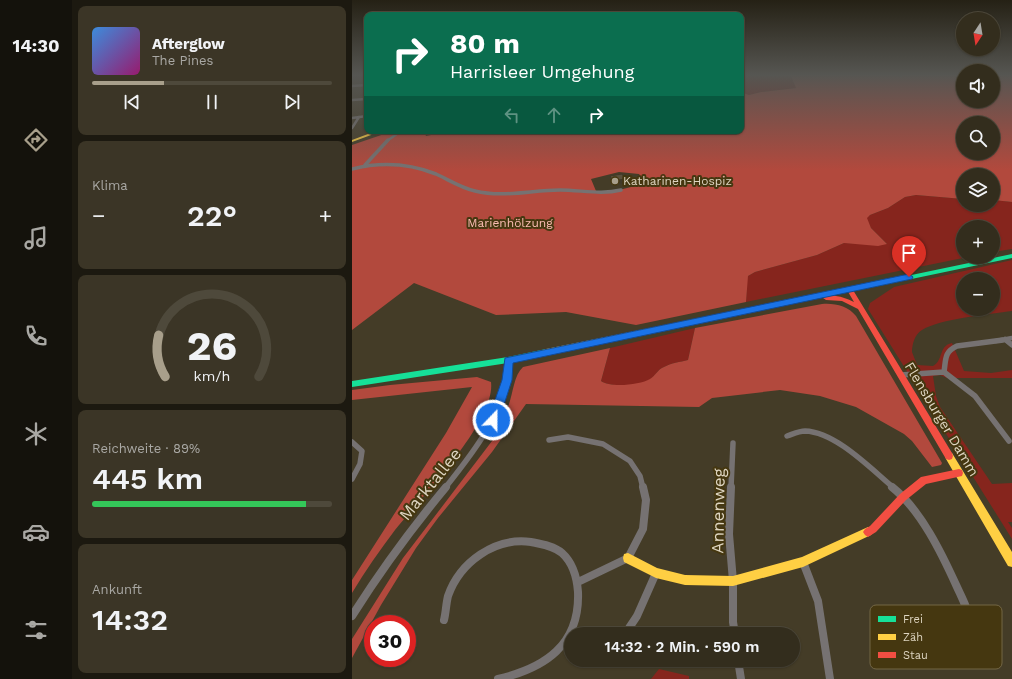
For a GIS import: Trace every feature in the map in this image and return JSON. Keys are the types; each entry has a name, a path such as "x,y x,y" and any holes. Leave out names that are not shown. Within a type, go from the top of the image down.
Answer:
{"main road":[{"path":"352,140 367,134"},
{"path":"352,140 371,134"},
{"path":"352,384 508,360 1012,256"},
{"name":"Flensburger Damm","path":"850,290 1012,562"},
{"path":"784,304 800,304 833,297 855,304 862,311"},
{"path":"628,558 656,573 686,580 733,580 803,562 873,529 903,497 924,480 959,473"}],"street":[{"path":"352,118 364,116"},
{"path":"352,128 359,117"},
{"path":"365,165 389,139 396,134"},
{"path":"352,169 365,165 390,163 410,166 464,187 490,193 561,190 608,193 621,190"},
{"path":"944,372 946,354 950,349 957,346 1012,338"},
{"path":"1005,339 1012,346"},
{"name":"Marktallee","path":"352,616 377,576 477,448 485,435 493,420 504,391 507,380 508,360"},
{"path":"901,375 944,372 968,388 983,405 998,430 1009,441"},
{"path":"787,436 798,431 810,432 829,438 865,463 903,497 944,557 964,605"},
{"path":"549,440 568,437 603,444 630,461 640,476 646,500 643,529 628,558 578,582"},
{"path":"352,442 362,451 360,464 352,479"},
{"name":"Annenweg","path":"734,443 729,534 733,580 734,627"},
{"path":"444,620 449,594 463,569 483,551 501,543 523,541 544,544 563,554 573,569 578,582 576,617 565,642 548,660 521,673 498,679"},
{"path":"803,562 818,601 830,679"},
{"path":"630,627 637,616 656,573"},
{"path":"739,667 741,679"}],"shaded area":[{"path":"916,195 956,198 956,212 1000,212 1000,201 1012,202 1012,249 1000,251 1000,220 956,220 956,259 746,302 747,279 748,276 755,272 817,255 844,243 887,244 871,228 866,218 888,208 905,197"},
{"path":"1012,260 1012,311 1000,313 1000,272 960,272 1000,264"},
{"path":"956,273 956,316 978,316 952,320 930,326 922,330 917,334 913,343 912,352 917,365 933,366 939,360 945,347 952,343 964,371 991,373 1012,370 1012,378 947,378 940,375 933,376 936,396 940,407 992,484 1012,483 1012,522 1008,522 1012,528 1012,539 868,309 870,303 894,287"},
{"path":"695,328 688,360 662,368 650,380 640,384 611,385 601,381 610,348"},
{"path":"659,669 689,676 689,679 651,679"}],"green space":[{"name":"Marienhölzung","path":"744,107 1000,108 1000,107 1012,107 1012,202 1000,201 1000,168 956,168 956,198 916,195 905,197 888,208 870,215 867,218 871,228 887,244 878,246 844,243 817,255 755,272 748,276 746,302 636,325 566,312 496,315 414,283 352,330 352,145 384,134 425,134 426,136 436,134 744,134","holes":["619,172 639,174 643,179 639,185 611,192 596,191 591,179"]},
{"path":"822,304 841,306 849,310 856,316 942,463 941,465 932,467 912,441 904,434 856,407 820,396 780,390 712,398 699,407 526,404 492,452 438,518 416,548 376,615 367,615 403,558 492,441 506,414 516,379 523,367 610,348 601,381 618,385 639,383 650,379 660,369 688,360 695,328"},
{"path":"477,377 491,382 489,398 482,417 469,438 438,480 389,538 352,593 352,580 446,433 472,387 352,400 352,390"},
{"path":"364,620 364,636 352,658 352,639"}],"building":[{"path":"622,174 625,179 613,181 610,176"}],"traffic: fast":[{"path":"854,289 1012,256"},
{"path":"352,384 508,360 546,352"}],"traffic: slow":[{"path":"352,141 372,134"},
{"path":"546,352 854,289"},
{"path":"949,456 1012,562"},
{"path":"628,558 656,573 685,580 733,581 803,562 868,532"}],"traffic: jam":[{"path":"850,290 949,456"},
{"path":"826,298 843,299 858,307"},
{"path":"868,532 873,529 903,497 924,480 959,473"}],"place":[{"name":"Katharinen-Hospiz","path":"615,181"}],"route":[{"path":"493,420 507,380 508,360 597,343 909,277"}]}
